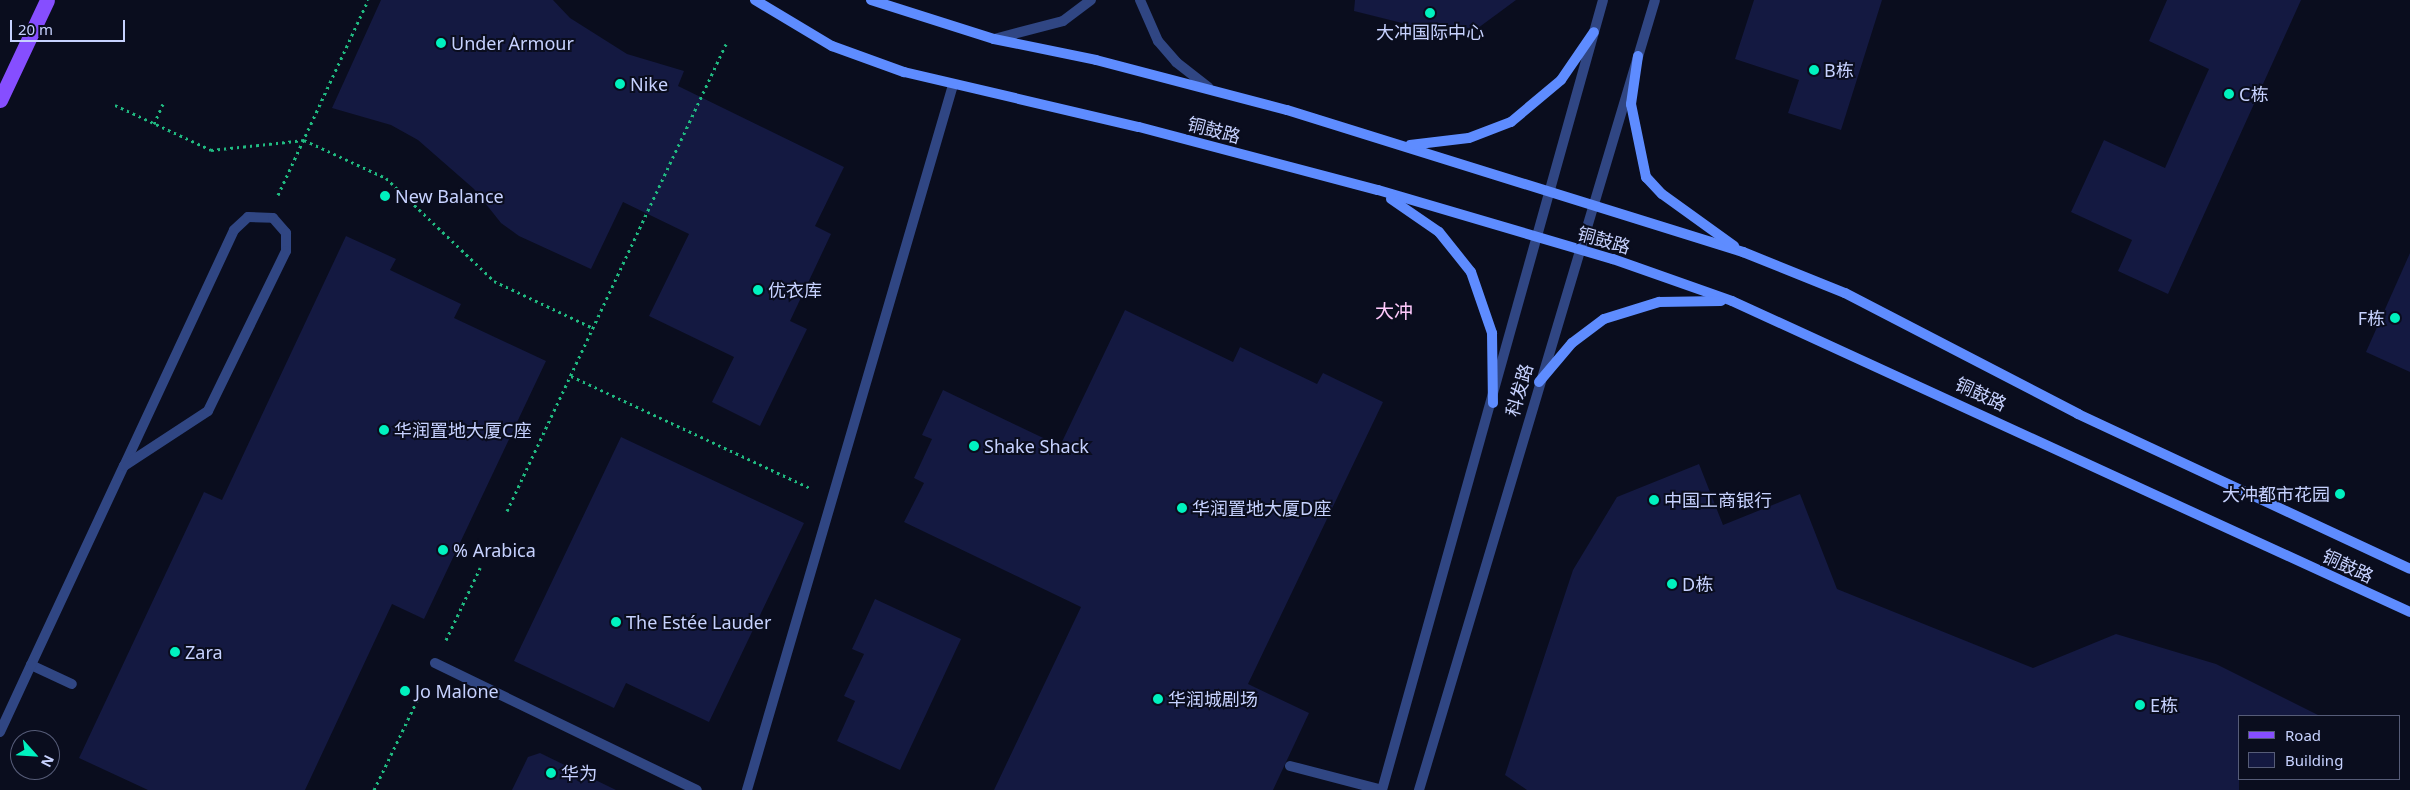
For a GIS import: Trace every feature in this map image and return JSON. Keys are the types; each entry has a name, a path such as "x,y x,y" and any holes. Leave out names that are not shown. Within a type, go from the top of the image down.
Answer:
{"main road":[{"path":"0,100 47,0"},
{"name":"铜鼓路","path":"755,0 832,46 953,85 1139,127 1378,190 1578,249 1732,301 2410,612"},
{"name":"铜鼓路","path":"871,0 994,39 1208,87 1551,190 1743,252 1845,293 2078,414 2410,569"},
{"path":"1401,145 1469,138 1511,122 1561,80 1594,32"},
{"path":"1638,56 1631,104 1646,177 1674,204 1743,252"},
{"path":"1378,190 1439,232 1471,272 1492,333 1493,403"},
{"path":"1538,382 1572,343 1604,319 1659,302 1732,301"}],"street":[{"path":"994,39 1063,21 1091,0"},
{"path":"1140,0 1158,41 1176,62 1208,87"},
{"name":"科发路","path":"1382,790 1493,403 1603,0"},
{"name":"科发路","path":"1419,790 1538,382 1655,0"},
{"path":"747,790 830,498 953,85"},
{"path":"0,732 234,230 248,217 268,216 278,221 286,233 286,251 212,404 199,419 124,466"},
{"path":"435,663 697,790"},
{"path":"31,665 72,684"},
{"path":"1290,766 1382,790"}],"path":[{"path":"268,216 368,0"},
{"path":"508,511 726,44"},
{"path":"154,124 163,104"},
{"path":"115,105 211,150 304,140 386,178 494,281 593,328"},
{"path":"570,376 830,498"}],"building":[{"path":"381,0 553,0 570,18 627,54 684,71 678,86 844,167 815,226 831,234 790,321 807,329 760,426 712,402 734,357 649,316 689,234 623,202 591,269 519,236 501,223 474,189 418,140 391,125 332,108"},
{"name":"大冲国际中心","path":"1355,0 1516,0 1474,31 1446,34 1354,11"},
{"name":"B栋","path":"1754,0 1882,0 1841,130 1788,113 1799,80 1735,59"},
{"path":"2167,0 2301,0 2168,294 2118,271 2132,240 2071,212 2104,140 2165,168 2209,69 2149,41"},
{"path":"346,236 396,259 390,270 461,304 454,318 546,361 424,619 392,604 305,790 148,790 79,758 204,492 222,500"},
{"name":"F栋","path":"2410,253 2410,372 2366,352"},
{"path":"1125,310 1233,362 1240,347 1317,384 1323,373 1383,402 1248,684 1309,713 1273,790 994,790 1081,607 904,522 924,483 914,478 932,439 922,435 943,390 1060,446"},
{"path":"621,437 804,523 709,722 626,683 614,708 514,661"},
{"path":"1699,464 1723,525 1800,494 1837,589 2033,668 2116,634 2216,664 2318,715 2238,715 2239,790 1527,790 1505,775 1573,570 1617,497"},
{"path":"875,599 961,639 900,770 837,741 855,701 844,696 864,654 852,649"},
{"name":"华为","path":"540,753 616,790 512,790 528,757"}],"place":[{"name":"大冲国际中心","path":"1430,13"},
{"name":"Under Armour","path":"441,43"},
{"name":"B栋","path":"1814,70"},
{"name":"Nike","path":"620,84"},
{"name":"C栋","path":"2229,94"},
{"name":"New Balance","path":"385,196"},
{"name":"优衣库","path":"758,290"},
{"name":"F栋","path":"2395,318"},
{"name":"华润置地大厦C座","path":"384,430"},
{"name":"Shake Shack","path":"974,446"},
{"name":"大冲都市花园","path":"2340,494"},
{"name":"中国工商银行","path":"1654,500"},
{"name":"华润置地大厦D座","path":"1182,508"},
{"name":"% Arabica","path":"443,550"},
{"name":"D栋","path":"1672,584"},
{"name":"The Estée Lauder","path":"616,622"},
{"name":"Zara","path":"175,652"},
{"name":"Jo Malone","path":"405,691"},
{"name":"华润城剧场","path":"1158,699"},
{"name":"E栋","path":"2140,705"},
{"name":"华为","path":"551,773"}],"district":[{"name":"大冲","path":"1394,312"}]}
